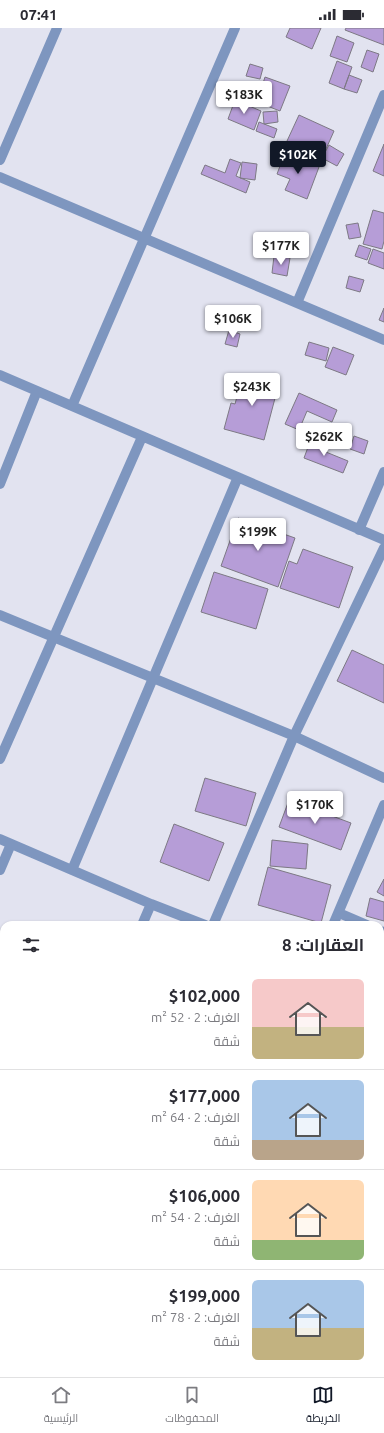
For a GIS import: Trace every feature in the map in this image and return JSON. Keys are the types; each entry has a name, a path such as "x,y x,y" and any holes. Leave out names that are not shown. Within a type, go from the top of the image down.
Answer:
{"street":[{"path":"0,160 57,28"},
{"path":"72,406 235,28"},
{"path":"297,303 384,95"},
{"path":"0,177 384,340"},
{"path":"0,375 384,540"},
{"path":"0,484 37,391"},
{"path":"0,759 142,436"},
{"path":"359,530 384,472"},
{"path":"72,870 238,477"},
{"path":"215,921 294,736 384,548"},
{"path":"0,615 294,736 384,778"},
{"path":"335,921 384,805"},
{"path":"0,840 195,921"},
{"path":"0,870 11,844"},
{"path":"144,921 151,904"},
{"path":"339,913 358,921"}],"building":[{"path":"290,28 321,28 312,49 286,37"},
{"path":"346,28 384,28 384,45 345,30"},
{"path":"337,36 354,43 347,62 330,56"},
{"path":"367,50 379,54 373,72 361,67"},
{"path":"337,61 352,67 344,89 329,83"},
{"path":"250,64 263,68 260,79 246,76"},
{"path":"349,75 362,80 357,93 344,89"},
{"path":"265,77 290,86 280,111 257,102"},
{"path":"235,100 261,111 254,130 228,119"},
{"path":"277,111 278,122 264,124 263,112"},
{"path":"299,115 334,131 322,158 287,141"},
{"path":"259,122 277,129 274,138 256,131"},
{"path":"384,144 384,176 373,171"},
{"path":"329,145 344,154 337,166 322,158"},
{"path":"285,153 319,167 307,199 285,190 290,179 277,174"},
{"path":"230,159 241,163 236,176 250,182 246,193 201,174 205,165 225,173"},
{"path":"242,162 257,164 255,180 240,178"},
{"path":"373,210 384,213 384,241 382,249 363,244"},
{"path":"358,223 361,237 349,239 346,225"},
{"path":"359,245 371,249 367,260 355,256"},
{"path":"373,249 384,253 384,269 368,263"},
{"path":"274,256 290,258 287,276 272,273"},
{"path":"349,276 364,280 360,292 346,288"},
{"path":"384,308 384,322 379,320"},
{"path":"229,330 240,334 237,347 225,344"},
{"path":"309,342 329,348 326,361 305,355"},
{"path":"333,347 354,355 346,375 325,367"},
{"path":"243,374 279,383 264,440 224,429 231,403 235,404"},
{"path":"299,393 337,410 332,422 307,411 299,430 285,424"},
{"path":"354,436 368,441 364,454 350,449"},
{"path":"311,439 323,444 321,450 348,461 343,473 304,458"},
{"path":"238,518 295,538 278,587 221,566"},
{"path":"303,549 353,567 339,608 280,588 289,561 297,564"},
{"path":"214,572 268,589 256,629 201,612"},
{"path":"352,650 384,665 384,703 337,681"},
{"path":"205,778 256,793 246,826 195,811"},
{"path":"289,800 351,823 341,850 279,827"},
{"path":"174,824 224,843 209,881 160,862"},
{"path":"272,840 308,844 306,869 270,866"},
{"path":"268,867 331,885 322,921 314,921 258,905"},
{"path":"384,879 384,896 377,892"},
{"path":"370,898 384,902 384,921 366,916"}]}
